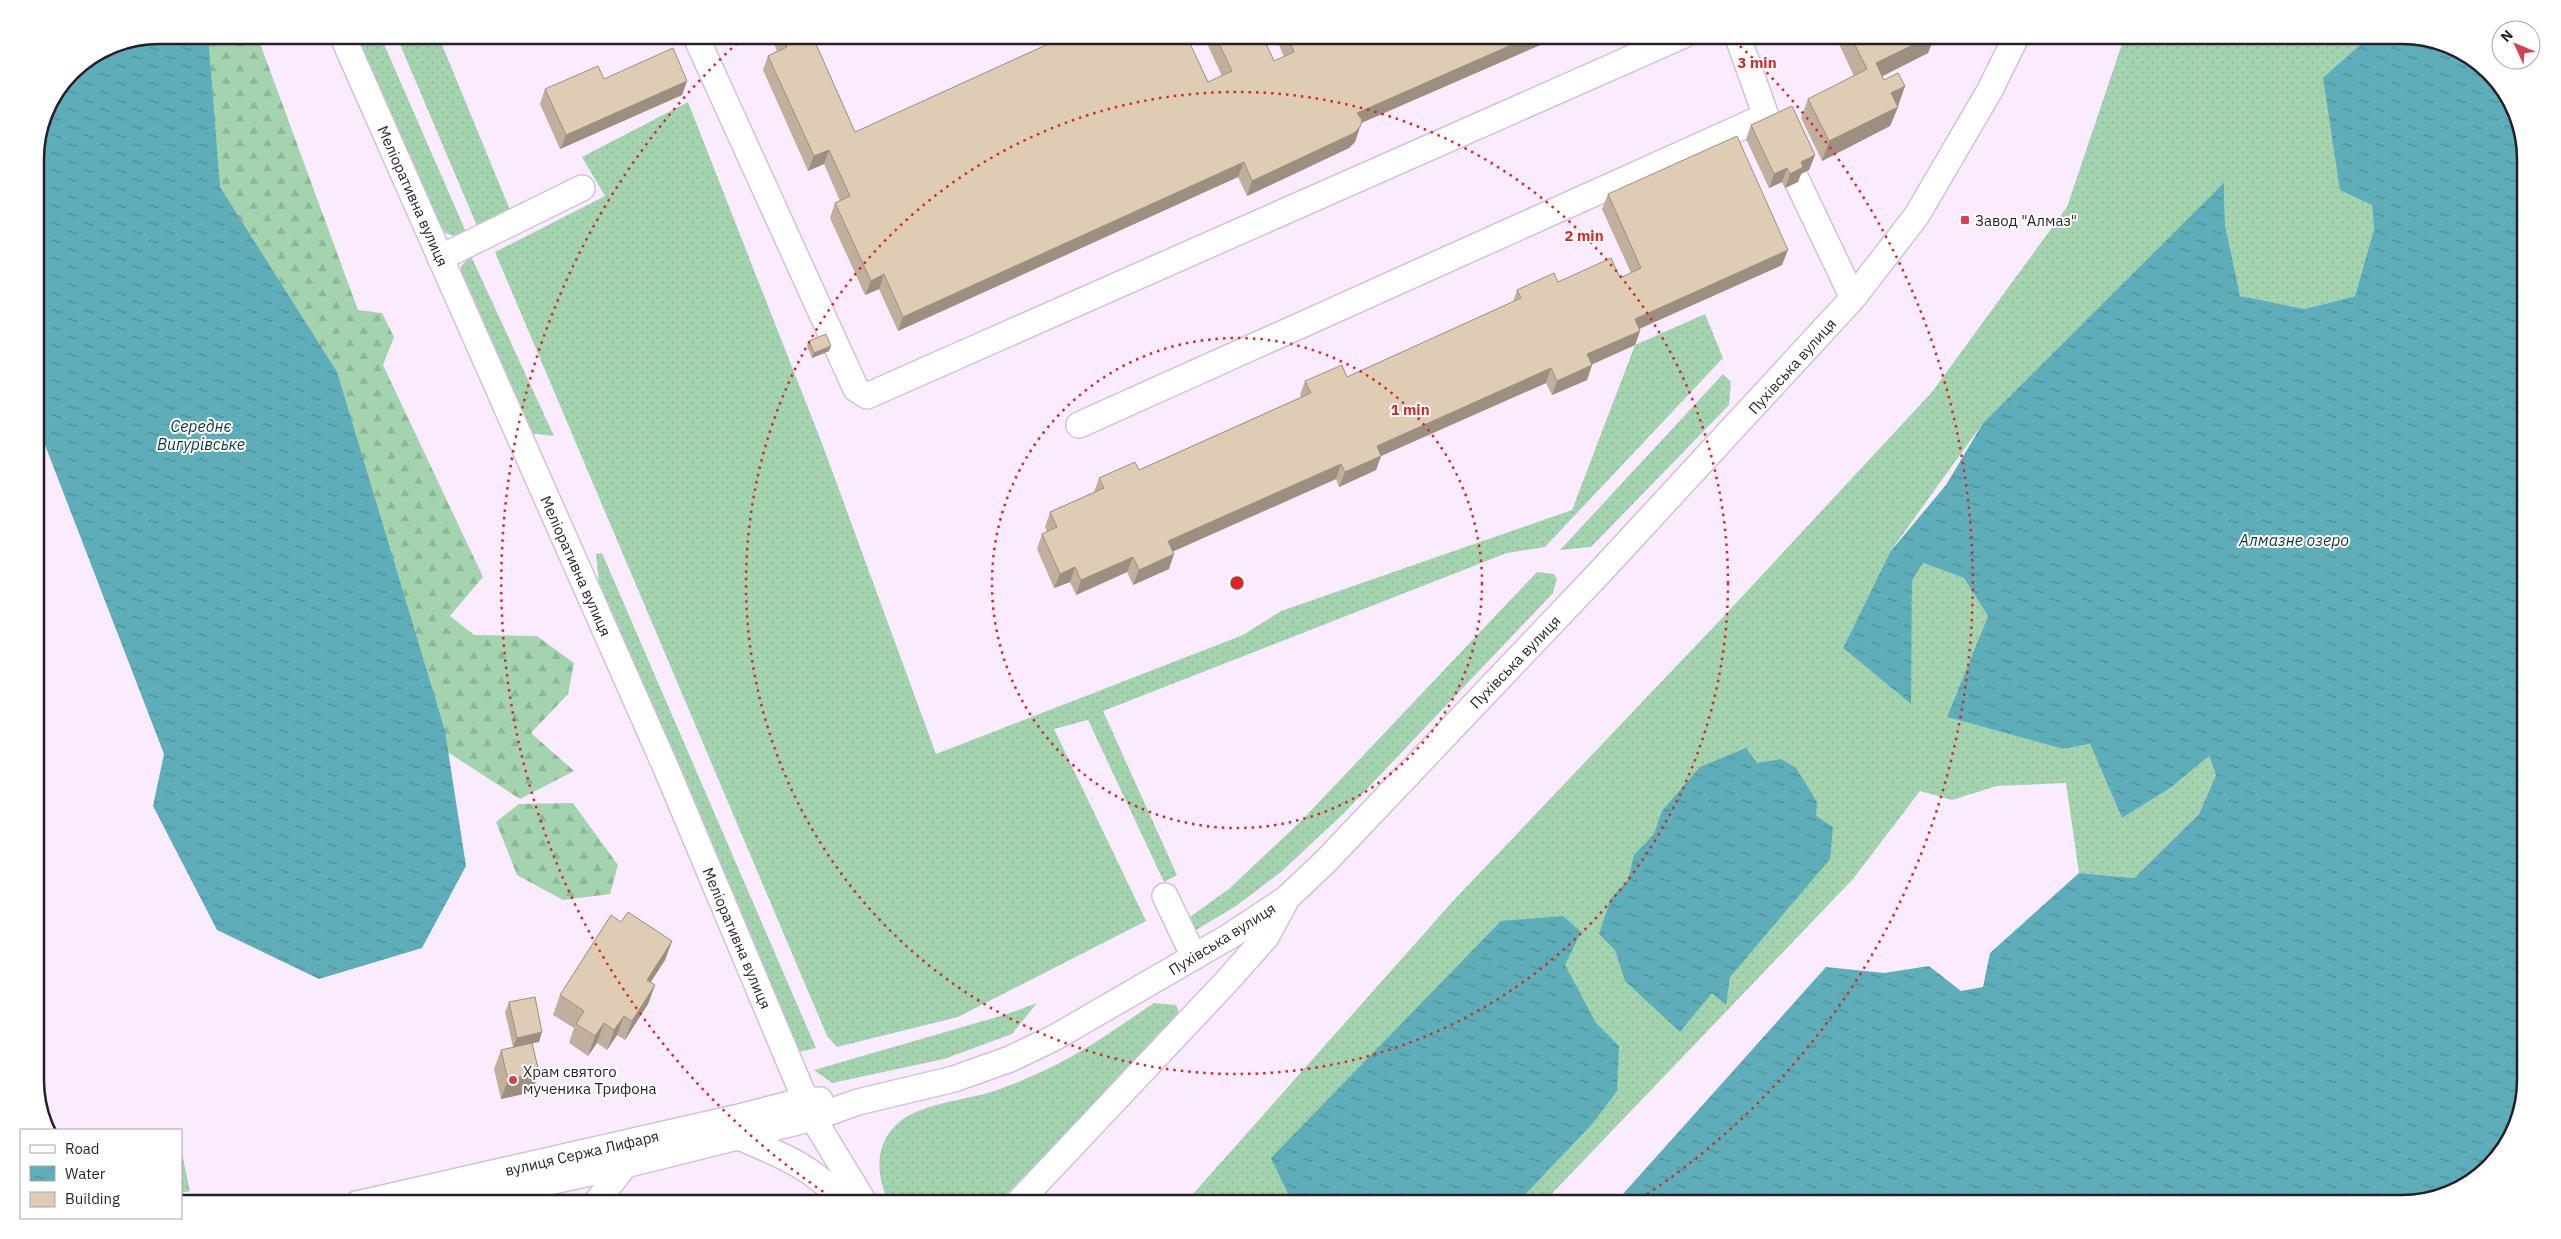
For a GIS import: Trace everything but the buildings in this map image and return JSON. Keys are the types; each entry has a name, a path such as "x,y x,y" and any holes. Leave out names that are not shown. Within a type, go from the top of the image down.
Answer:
{"street":[{"name":"Меліоративна вулиця","path":"346,44 666,768 809,1109 860,1195"},
{"path":"699,44 856,390 866,396 1664,44"},
{"path":"1740,44 1766,116 1852,298"},
{"name":"Пухівська вулиця","path":"809,1109 858,1102 954,1079 1010,1059 1054,1038 1194,957 1286,899 1326,861 1603,569 1852,298 1917,215 1990,90 2013,44"},
{"path":"1079,424 1766,116"},
{"path":"440,258 582,188"},
{"path":"1165,896 1194,957"},
{"path":"1025,1195 1227,981 1266,936 1286,899"},
{"name":"вулиця Сержа Лифаря","path":"491,1195 739,1137 809,1109"},
{"name":"вулиця Сержа Лифаря","path":"397,1195 735,1118 809,1109"},
{"path":"739,1137 807,1167 825,1181 838,1195"},
{"path":"602,1195 625,1165"}],"green space":[{"path":"184,44 260,44 358,310 382,313 394,337 383,365 483,577 450,616 474,635 537,636 574,663 568,694 531,733 574,771 520,799 435,744 193,165"},
{"path":"353,44 384,44 466,232 454,236 440,231"},
{"path":"400,44 442,44 510,210 477,226"},
{"path":"2122,44 2361,44 2323,79 2372,205 2374,229 2355,296 2305,309 2239,296 2225,225 2224,184 1983,423 1890,552 1843,648 1910,703 1912,581 1923,563 1964,578 1988,616 1947,717 2063,749 2090,744 2122,818 2169,789 2209,756 2216,775 2199,814 2134,878 2079,873 2066,783 1997,786 1952,800 1920,791 1853,879 1551,1195 1192,1195 1453,901 1723,617 1932,392 2067,207"},
{"path":"688,102 823,446 936,754 1243,635 1281,611 1572,510 1635,345 1705,314 1723,358 1545,547 1507,553 1103,711 1177,875 1164,882 1088,720 1054,729 1146,921 958,1017 837,1047 827,1036 495,252 605,196 582,157"},
{"path":"471,256 554,436 527,433 460,284 461,266"},
{"path":"1723,374 1731,382 1729,405 1591,547 1560,550"},
{"path":"602,553 816,1048 799,1052 601,601 596,554"},
{"path":"1537,572 1554,574 1557,579 1553,593 1344,813 1281,872 1236,906 1193,932 1183,922 1230,888 1301,821"},
{"path":"573,803 618,865 610,894 563,900 517,875 496,822 519,804"},
{"path":"1037,1003 1012,1034 944,1059 832,1083 814,1070 1004,1015"},
{"path":"1154,1003 1176,1005 1179,1012 1175,1022 1006,1195 886,1195 880,1175 880,1154 888,1135 904,1118 928,1107 994,1091 1037,1074 1086,1048"},
{"path":"182,1154 190,1191 182,1193"}],"water":[{"name":"Середнє Вигурівське","path":"209,44 220,187 337,372 445,731 466,866 422,948 319,979 217,930 153,806 164,754 44,442 44,151 48,129 63,95 77,77 101,59 122,50 144,45"},
{"name":"Алмазне озеро","path":"2361,44 2417,45 2439,50 2466,63 2489,83 2505,108 2515,136 2517,151 2517,1080 2513,1110 2498,1144 2478,1167 2466,1176 2439,1189 2410,1195 1622,1195 1826,967 1884,973 1929,966 1961,991 1983,987 1990,953 2079,873 2134,878 2199,814 2216,775 2209,756 2169,789 2122,818 2090,744 2063,749 1947,717 1988,616 1964,578 1923,563 1912,581 1911,704 1843,648 1890,552 1946,485 1983,423 2224,183 2225,225 2240,296 2305,309 2355,296 2374,229 2372,205 2340,190 2323,78"},
{"path":"1746,748 1757,763 1781,759 1796,768 1817,802 1816,816 1833,827 1830,859 1730,977 1726,1005 1712,993 1680,1032 1625,981 1615,950 1599,934 1611,898 1628,880 1634,855 1654,834 1662,811 1700,767"},
{"path":"1563,916 1581,932 1565,965 1596,1023 1619,1046 1617,1091 1593,1123 1525,1195 1289,1195 1271,1158 1501,921"}],"place":[{"name":"Завод \"Алмаз\"","path":"1965,220"},
{"name":"Храм святого мученика Трифона","path":"513,1080"}]}
